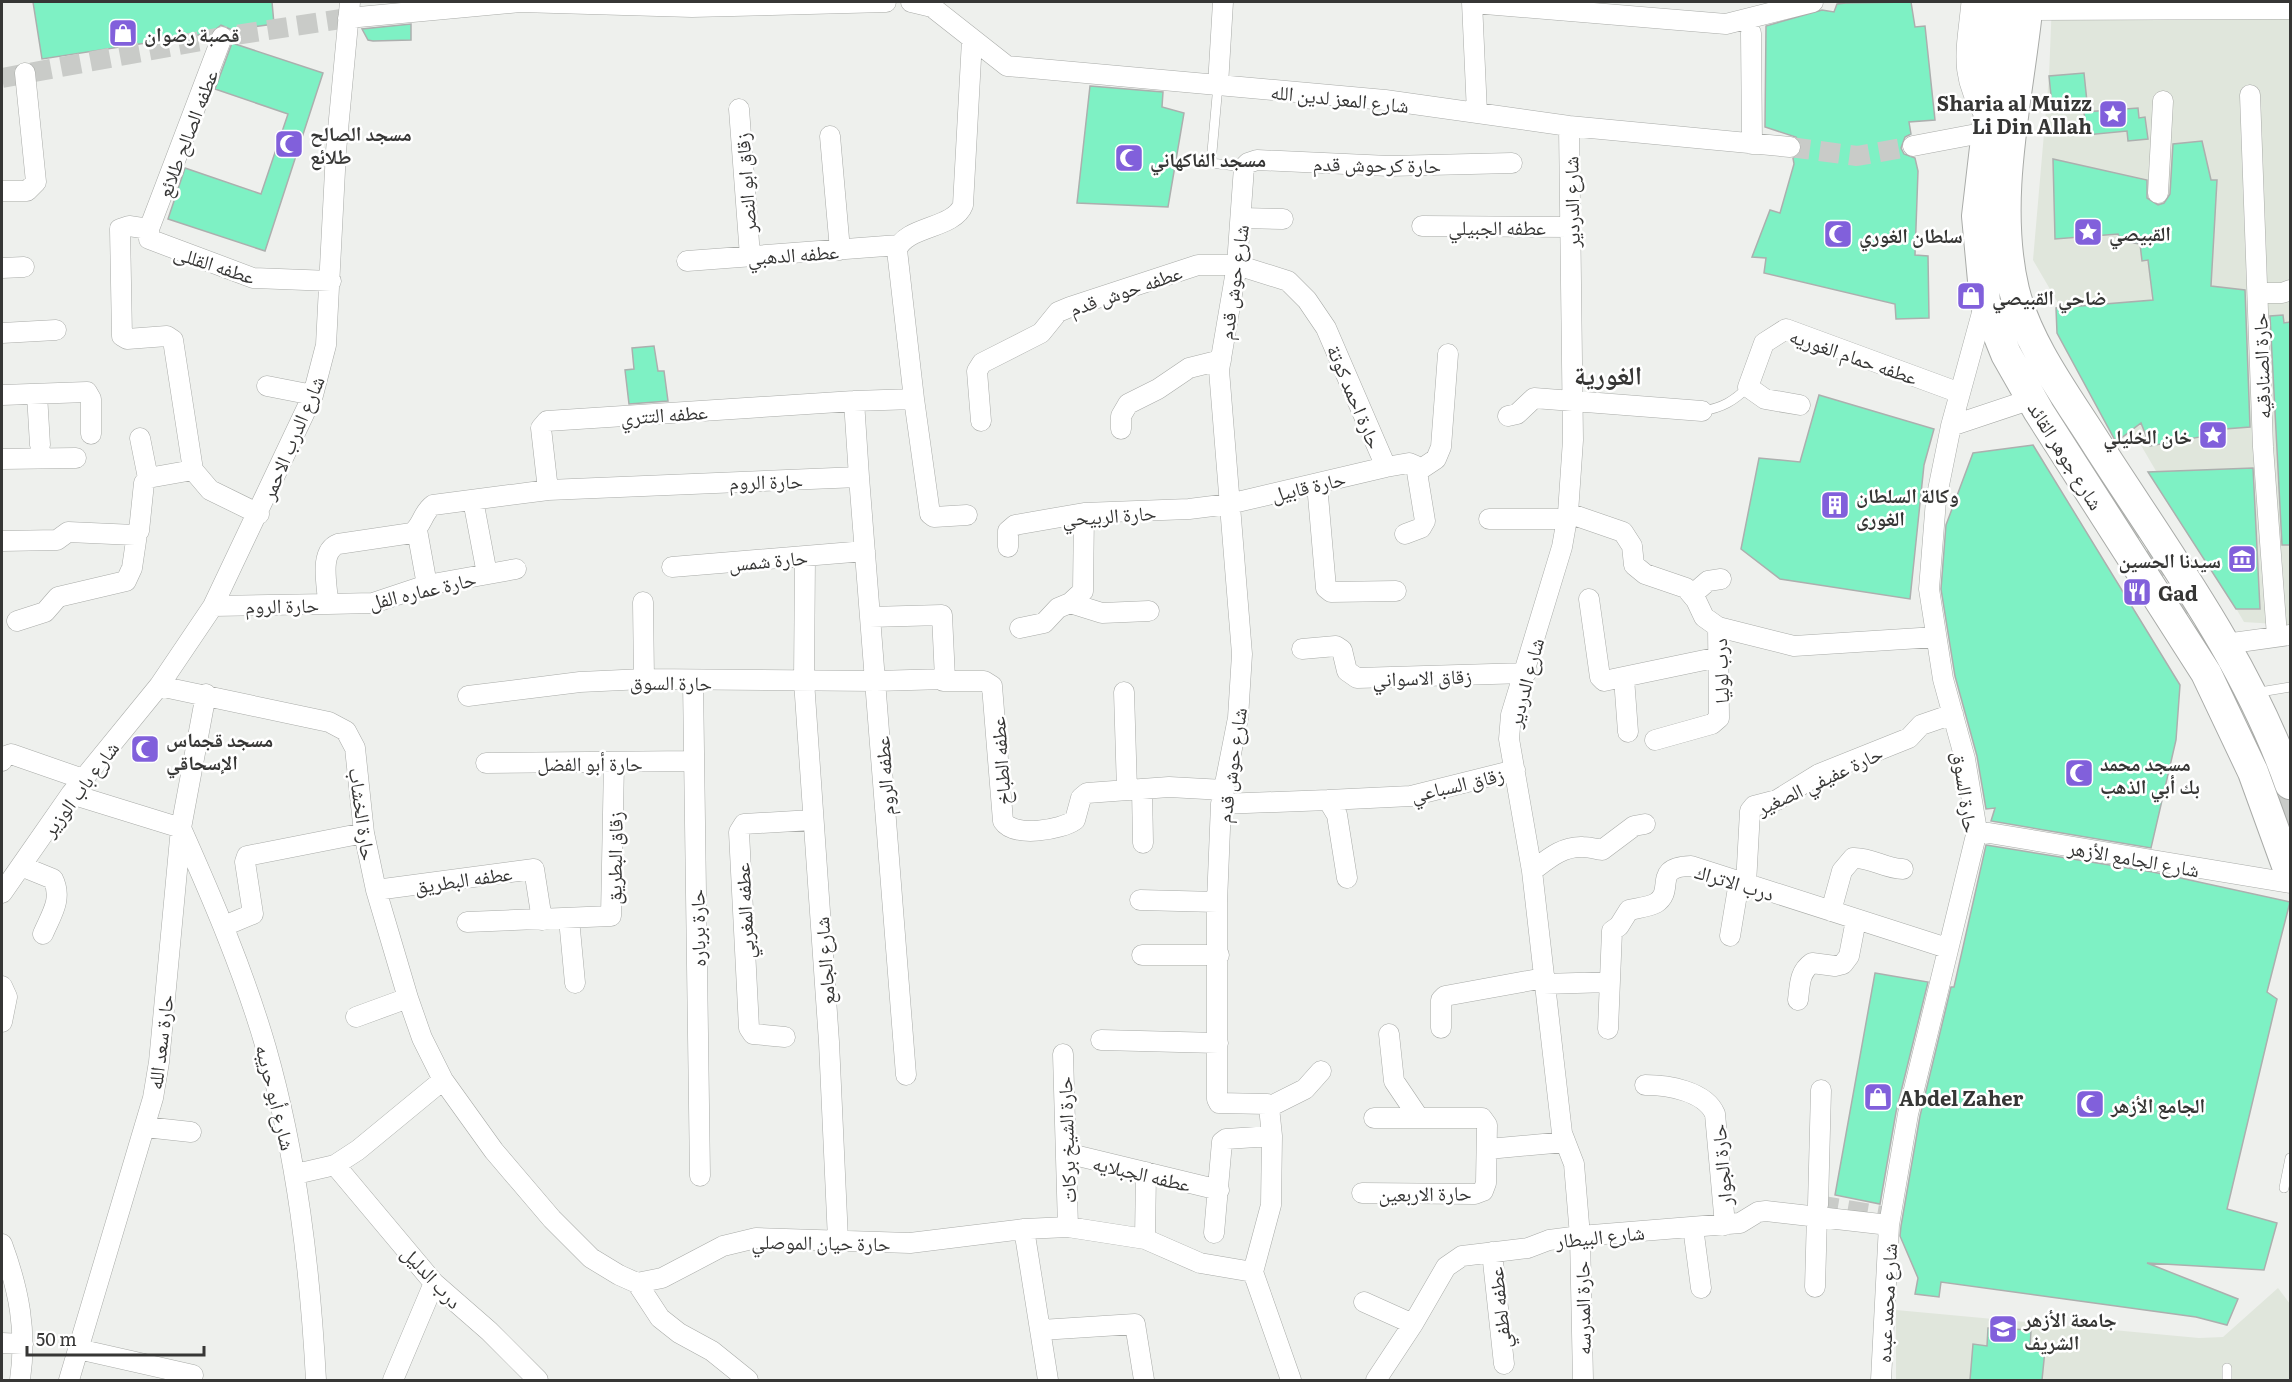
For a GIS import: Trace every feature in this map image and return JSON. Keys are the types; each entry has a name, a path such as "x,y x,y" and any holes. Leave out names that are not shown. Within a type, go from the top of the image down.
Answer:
{"main road":[{"path":"1975,2 1969,72 1988,123"},
{"name":"شارع جوهر القائد","path":"2019,4 1988,123 1977,216 1985,302 2006,354 2032,399 2211,682 2253,772 2290,874"},
{"name":"شارع جوهر القائد","path":"2019,4 2008,200 2009,252 2015,291 2033,339 2060,386 2225,644 2253,693 2290,784"}],"street":[{"path":"349,10 520,2 692,4 886,2"},
{"name":"شارع المعز لدين الله","path":"911,2 921,2 932,7 1007,66 1385,100 1569,126 1790,147"},
{"path":"1218,85 1223,2"},
{"path":"1477,113 1473,2 1726,24 1813,2"},
{"path":"2289,2 2290,16"},
{"path":"2019,4 2290,9"},
{"name":"شارع الدرب الاحمر","path":"159,686 213,606 259,514 313,395 326,345 336,151 349,10"},
{"path":"1751,33 1752,144"},
{"name":"عطفه الصالح طلائع","path":"149,228 222,37"},
{"path":"967,515 934,517 930,514 914,399 899,245 905,239 954,216 961,210 972,40"},
{"path":"2,191 27,191 36,182 25,73"},
{"name":"حارة الصنادقيه","path":"2250,95 2263,447 2284,635"},
{"path":"2158,193 2163,102"},
{"name":"زقاق ابو النصر","path":"739,109 750,256"},
{"path":"1913,146 1988,123"},
{"name":"شارع الدردير","path":"1569,126 1574,440 1562,547 1526,673 1511,715 1509,739 1532,871 1562,1133 1574,1164 1580,1236"},
{"path":"830,136 840,250"},
{"name":"حارة كرحوش قدم","path":"1244,167 1257,160 1389,166 1512,163"},
{"name":"شارع حوش قدم","path":"1244,167 1242,218 1219,370 1242,654 1238,718 1223,797 1217,902 1219,956 1217,1102 1267,1104 1269,1107"},
{"path":"1242,218 1283,219"},
{"path":"149,228 129,226 120,230 121,333 127,339 167,336 172,340 189,458 193,470 210,490 259,514"},
{"name":"عطفه الجبيلي","path":"1422,226 1571,227"},
{"name":"عطفه القللى","path":"149,228 148,236 151,241 253,278 331,281"},
{"name":"عطفه الدهبي","path":"687,261 899,245"},
{"name":"عطفه حوش قدم","path":"981,421 977,371 982,363 1041,333 1058,312 1198,265 1219,263 1236,265"},
{"name":"حارة احمد كوتة","path":"1236,265 1288,281 1307,300 1326,328 1386,466 1413,464 1418,471"},
{"path":"2,268 24,267"},
{"path":"2258,293 2282,293 2290,290"},
{"name":"حارة السوق","path":"1889,1225 1908,1114 1977,831 1965,759 1943,679 1929,589 1936,500 1951,426 1985,302"},
{"name":"عطفه حمام الغوريه","path":"1748,387 1764,343 1774,334 1786,329 1960,393"},
{"path":"2,333 56,330"},
{"path":"1405,534 1421,528 1425,521 1418,471 1436,459 1441,447 1448,354"},
{"path":"1121,429 1121,416 1128,404 1189,368 1221,360"},
{"path":"267,386 313,395"},
{"path":"1748,387 1765,399 1800,405"},
{"path":"2,395 87,392 91,399 91,434"},
{"path":"37,394 39,445"},
{"path":"1508,416 1517,414 1534,398 1573,399 1702,411"},
{"path":"859,477 854,401 914,399"},
{"path":"1951,426 2032,399"},
{"name":"عطفه التتري","path":"548,490 541,428 547,421 854,401"},
{"path":"140,438 148,478"},
{"path":"2,459 76,458"},
{"name":"حارة قابيل","path":"1229,504 1386,466"},
{"path":"17,621 48,611 51,602 58,597 126,581 132,568 144,483 148,478 193,470"},
{"name":"حارة الروم","path":"213,606 328,604 326,557 330,549 338,544 412,533 417,530 423,514 433,505 548,490 859,477"},
{"name":"عطفه الروم","path":"859,477 906,1076"},
{"path":"1317,484 1326,588 1331,592 1396,591"},
{"path":"473,500 486,574"},
{"name":"حارة الربيحي","path":"1008,548 1008,531 1015,525 1084,513 1189,509 1229,504"},
{"path":"1020,628 1044,623 1058,608 1070,603 1083,591 1084,513"},
{"path":"1490,519 1566,516 1623,532 1632,546 1634,565 1638,570 1686,588 1693,594 1704,617 1718,627 1794,646 1936,637"},
{"path":"417,530 427,585"},
{"path":"2,541 57,540 68,532 137,534"},
{"name":"حارة شمس","path":"672,567 865,551"},
{"name":"شارع الجامع","path":"805,556 804,681 829,1042 838,1240"},
{"name":"حارة عماره الفل","path":"328,604 372,603 427,585 516,569"},
{"path":"1693,594 1708,580 1721,579"},
{"path":"1589,599 1600,676 1604,681 1719,657"},
{"path":"643,603 644,679"},
{"path":"1070,603 1102,614 1149,611"},
{"path":"870,617 942,615 946,676 943,681"},
{"name":"درب لوليا","path":"1655,740 1712,724 1719,718 1718,627"},
{"path":"2225,644 2284,635"},
{"name":"زقاق الاسواني","path":"1302,649 1336,646 1341,650 1347,671 1357,678 1526,673"},
{"path":"1624,678 1629,732"},
{"name":"حارة السوق","path":"468,696 580,682 644,679 943,681"},
{"name":"حارة برباره","path":"693,681 700,1176"},
{"name":"عطفه الطباخ","path":"943,681 984,681 992,686 1003,821 1007,827 1015,830 1057,829 1075,820 1081,798 1087,793 1169,787 1223,797"},
{"name":"حارة الخشاب","path":"159,686 206,694 328,722 346,731 355,748 364,833 376,890 422,1038 443,1080"},
{"name":"شارع باب الوزير","path":"2,893 77,787 159,686"},
{"path":"1124,692 1143,843"},
{"name":"حارة سعد الله","path":"69,1380 145,1127 159,1062 181,828 206,694"},
{"name":"حارة عفيفي الصغير","path":"1742,883 1750,811 1754,806 1777,800 1819,774 1909,738 1921,725 1953,714"},
{"path":"2,761 3,757 11,754 77,787 181,828"},
{"name":"زقاق البطريق","path":"467,922 607,918 614,912 614,762"},
{"name":"حارة أبو الفضل","path":"486,763 694,762"},
{"name":"زقاق السباعي","path":"1223,797 1328,800 1411,796 1515,770"},
{"path":"1328,800 1337,815 1347,878"},
{"name":"عطفه المغربي","path":"785,1037 753,1034 750,1030 739,832 744,824 812,820"},
{"path":"1532,871 1556,853 1587,846 1602,850 1634,826 1645,824"},
{"name":"شارع أبو حريبه","path":"181,828 224,926 266,1048 296,1174 311,1286 316,1380"},
{"name":"شارع الجامع الأزهر","path":"1977,831 2290,884"},
{"path":"224,926 253,914 245,862 247,856 364,833"},
{"path":"1831,911 1842,871 1853,858 1862,857 1892,869 1903,869"},
{"path":"21,866 53,879 57,887 59,896 43,934"},
{"name":"درب الاتراك","path":"1608,1029 1612,931 1619,926 1629,910 1656,903 1663,896 1669,872 1676,867 1691,866 1947,948"},
{"name":"عطفه البطريق","path":"376,890 534,869 542,920"},
{"path":"1730,936 1742,883"},
{"path":"1140,900 1217,902"},
{"path":"569,919 575,983"},
{"path":"1798,1000 1801,975 1806,967 1812,963 1835,966 1843,964 1848,956 1856,920"},
{"path":"1142,955 1219,956"},
{"path":"1441,1028 1441,1000 1444,996 1544,981 1609,982"},
{"path":"2,986 7,997 2,1022"},
{"path":"356,1017 408,998"},
{"path":"1389,1034 1394,1081 1419,1118"},
{"path":"1101,1040 1218,1042"},
{"name":"حارة الشيخ بركات","path":"1063,1054 1068,1227"},
{"path":"1291,1380 1253,1272 1271,1205 1272,1136 1269,1107 1305,1089 1321,1071"},
{"path":"296,1174 335,1165 358,1150 443,1080 494,1151 552,1219 591,1258 638,1283 660,1318 679,1333 712,1351 748,1380"},
{"name":"حارة الجوار","path":"1645,1085 1657,1085 1701,1097 1711,1105 1715,1114 1725,1225"},
{"path":"1815,1287 1821,1090"},
{"name":"حارة الاربعين","path":"1362,1193 1475,1194 1483,1191 1486,1183 1487,1125 1482,1118 1374,1118"},
{"path":"145,1127 191,1132"},
{"path":"1214,1233 1224,1140 1272,1136"},
{"path":"1488,1149 1565,1142"},
{"name":"عطفه الجبلايه","path":"1066,1154 1219,1190"},
{"name":"درب الدليل","path":"335,1165 434,1283 489,1331 538,1380"},
{"path":"1145,1239 1146,1173"},
{"name":"شارع البيطار","path":"1376,1380 1413,1324 1434,1285 1452,1261 1462,1256 1528,1248 1549,1240 1580,1236 1740,1223 1758,1212 1817,1210 1889,1225"},
{"name":"شارع محمد عبده","path":"1881,1380 1889,1225"},
{"name":"حارة حيان الموصلي","path":"638,1283 677,1272 735,1241 756,1238 910,1243 1024,1229 1068,1227 1145,1239 1200,1263 1253,1272"},
{"path":"1693,1227 1701,1288"},
{"path":"1024,1229 1048,1380"},
{"name":"حارة المدرسه","path":"1580,1236 1583,1380"},
{"path":"2,1244 17,1287 24,1326 20,1380"},
{"name":"عطفه لطفي","path":"1492,1252 1504,1364"},
{"path":"393,1380 434,1283"},
{"path":"1364,1302 1413,1324"},
{"path":"1041,1330 1135,1324 1144,1380"},
{"path":"2,1343 23,1344"},
{"path":"78,1349 193,1375"}],"lane":[{"path":"1218,85 1211,163 1244,167"},
{"path":"1702,411 1734,401 1748,387"},
{"path":"2253,693 2290,687"},
{"path":"2283,1188 2290,1158"},
{"path":"2227,1368 2227,1380"}],"shaded area":[{"name":"خان الخليلي","path":"2052,2 2290,2 2290,625 2244,622 2033,260 2049,76"},
{"name":"جامعة الأزهر الشريف","path":"2278,1288 2290,1304 2290,1380 1896,1380 1896,1310 2199,1338 2223,1337"}],"building":[{"name":"قصبة رضوان","path":"33,2 272,2 274,24 232,30 221,25 211,33 42,59"},
{"path":"1911,2 1915,27 1925,26 1935,120 1909,122 1911,134 1905,137 1901,148 1904,154 1915,158 1918,171 1915,255 1928,256 1929,318 1896,319 1895,304 1764,273 1766,258 1752,257 1770,210 1780,213 1794,164 1793,158 1802,148 1796,137 1765,127 1766,26 1822,10 1834,12 1837,4"},
{"path":"411,24 411,40 368,40 362,29"},
{"name":"مسجد الصالح طلائع","path":"232,43 323,73 265,251 168,219 185,168 261,194 288,114 215,89"},
{"path":"2084,73 2087,102 2052,105 2049,76"},
{"name":"مسجد الفاكهاني","path":"1090,86 1163,92 1162,107 1184,113 1168,207 1077,203"},
{"path":"2138,108 2139,118 2145,117 2148,139 2128,141 2127,131 2086,135 2084,112"},
{"path":"2202,141 2211,180 2217,180 2211,286 2245,290 2250,427 2199,431 2200,437 2150,446 2141,423 2116,442 2057,333 2056,308 2153,300 2148,260 2142,261 2140,244 2121,241 2118,234 2055,239 2053,159 2147,180 2147,198 2158,205 2164,203 2170,194 2173,144"},
{"path":"2283,315 2284,323 2290,322 2290,545 2282,545 2270,316"},
{"path":"654,346 658,371 664,371 668,401 629,404 625,370 634,369 632,348"},
{"name":"وكالة السلطان الغورى","path":"1819,395 1934,429 1924,465 1910,599 1780,579 1741,549 1759,458 1800,462"},
{"path":"2033,445 2180,685 2176,740 2151,848 1991,821 1995,808 1986,809 1977,756 1955,676 1941,589 1946,525 1973,453"},
{"path":"2253,468 2260,609 2236,609 2148,472"},
{"name":"الجامع الأزهر","path":"1986,845 2153,872 2290,902 2267,992 2277,999 2227,1209 2277,1223 2264,1270 2147,1263 2238,1299 2227,1325 2196,1317 1941,1282 1939,1297 1915,1294 1918,1278 1900,1236 1901,1226 1920,1116 1951,987 1954,987"},
{"path":"1875,973 1928,982 1896,1112 1880,1204 1835,1195"},
{"path":"1988,1328 2031,1330 2030,1348 2045,1350 2042,1380 1970,1380 1973,1344 1987,1346"}],"tunnel":[{"path":"2,78 222,37 348,18"},
{"path":"1790,147 1857,156 1913,146"},
{"path":"2050,399 2231,686"},
{"path":"2263,754 2290,829"},
{"path":"1818,1205 1882,1216"}],"place":[{"name":"قصبة رضوان","path":"123,33"},
{"name":"Sharia al Muizz Li Din Allah","path":"2113,114"},
{"name":"مسجد الصالح طلائع","path":"289,144"},
{"name":"مسجد الفاكهاني","path":"1129,158"},
{"name":"القبيصي","path":"2088,232"},
{"name":"سلطان الغوري","path":"1838,234"},
{"name":"ضاحي القبيصي","path":"1971,296"},
{"name":"خان الخليلي","path":"2213,435"},
{"name":"وكالة السلطان الغورى","path":"1835,505"},
{"name":"سيدنا الحسين","path":"2242,559"},
{"name":"Gad","path":"2137,592"},
{"name":"مسجد قجماس الإسحاقي","path":"145,749"},
{"name":"مسجد محمد بك أبي الذهب","path":"2079,773"},
{"name":"Abdel Zaher","path":"1878,1097"},
{"name":"الجامع الأزهر","path":"2090,1104"},
{"name":"جامعة الأزهر الشريف","path":"2003,1329"}],"district":[{"name":"الغورية","path":"1608,373"}]}
